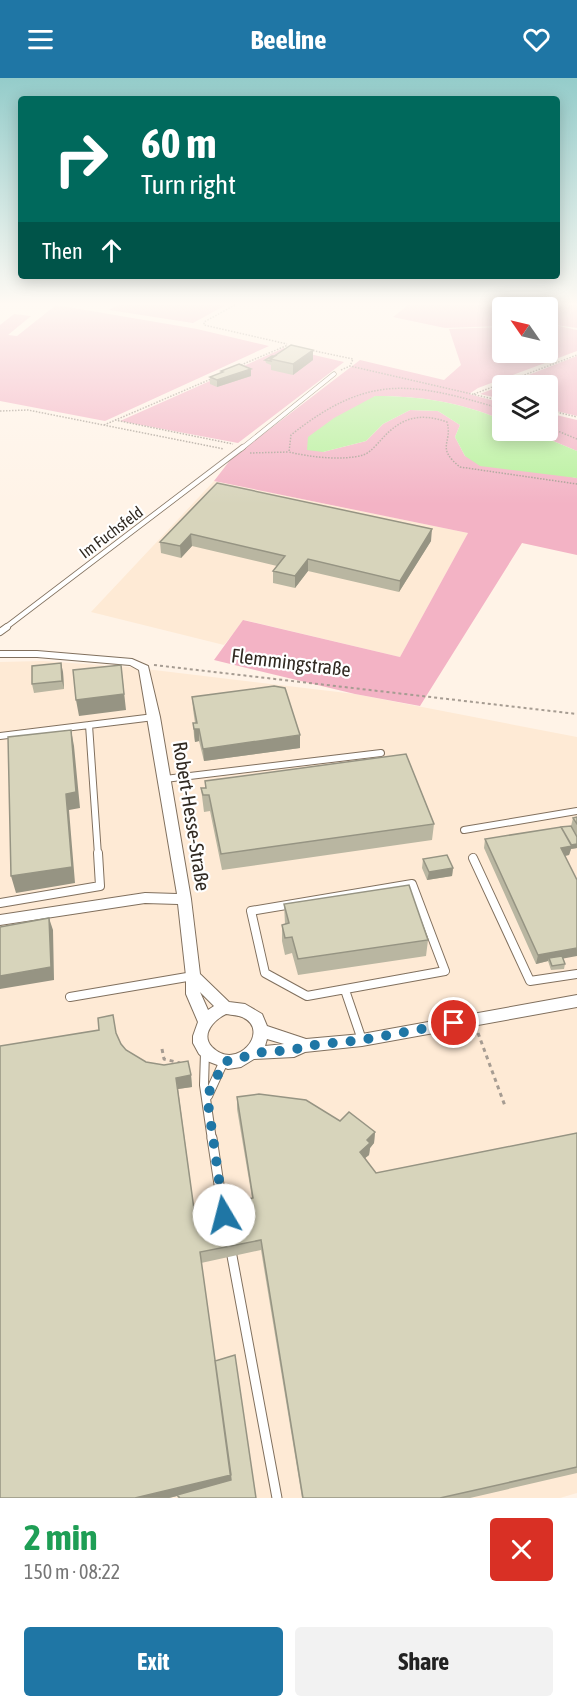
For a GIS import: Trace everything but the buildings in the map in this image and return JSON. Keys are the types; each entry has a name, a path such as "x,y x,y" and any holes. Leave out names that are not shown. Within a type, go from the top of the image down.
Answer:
{"street":[{"path":"0,654 90,658 132,662 141,666"},
{"name":"Robert-Hesse-Straße","path":"141,666 146,671 184,899 193,994 205,1021"},
{"path":"0,920 145,898 184,899"},
{"path":"193,976 225,1008"},
{"path":"253,1053 262,1039 262,1031 260,1023 246,1010 225,1008 210,1015 205,1021 200,1035 205,1049 217,1058 235,1061 253,1053 294,1050 304,1046 362,1040 577,1001"},
{"path":"262,1031 304,1046"}],"lane":[{"name":"Im Fuchsfeld","path":"0,632 237,452 334,374"},
{"path":"0,736 154,717"},
{"path":"0,903 100,886 89,725"},
{"path":"164,779 381,753"},
{"path":"464,830 577,811"},
{"path":"473,858 530,981 577,974"},
{"path":"412,884 445,971 345,990 307,996 266,973 251,911 412,884"},
{"path":"70,997 193,976"},
{"path":"345,990 362,1040"},
{"path":"205,1049 204,1085 224,1215"},
{"path":"207,1096 225,1061"},
{"path":"232,1256 277,1498"}],"path":[{"path":"373,371 492,398"},
{"path":"474,394 534,371"},
{"path":"104,425 211,378"},
{"path":"289,452 291,435 308,420 334,403 357,392 387,387 453,396 492,406"},
{"path":"453,396 459,391"},
{"path":"0,411 28,410 237,452 261,455 289,452 315,458 363,455 370,451 397,422 424,416 447,422 449,429 445,438 446,452 450,459 460,467 577,484"},
{"path":"558,412 577,417"},
{"path":"115,420 244,446"},
{"path":"558,432 577,439"},
{"name":"Flemmingstraße","path":"141,666 158,664 577,714"},
{"path":"472,1019 505,1106"},
{"path":"162,1049 164,1059 182,1064"}],"shaded area":[{"path":"0,371 214,371 105,421 0,401"},
{"path":"232,371 332,371 238,443 120,421"},
{"path":"345,371 407,371 444,380 454,371 523,371 513,375 492,375 492,383 469,394 492,400 492,416 440,401 375,396 323,452 366,441 383,424 410,410 438,411 460,425 455,437 465,456 577,478 577,555 522,543 420,706 355,694 214,660 243,620 400,657 468,533 214,481 231,459"},
{"path":"538,371 577,371 577,416 558,411 558,375 528,375"},
{"path":"492,389 492,397 480,394"},
{"path":"375,396 408,397 455,404 492,416 492,441 553,441 577,451 577,478 480,466 465,456 455,437 460,425 438,411 410,410 383,424 366,441 323,452 307,450 308,437 334,418"},
{"path":"558,415 577,420 577,451 553,441 558,441"},
{"path":"214,481 468,533 400,657 244,620 224,645 91,612"},
{"path":"43,661 129,667 355,694 577,737 577,1493 560,1498 0,1498 0,662"}],"route":[{"path":"224,1215 207,1096 225,1061 235,1061 253,1053 294,1050 304,1046 362,1040 454,1023"}]}
